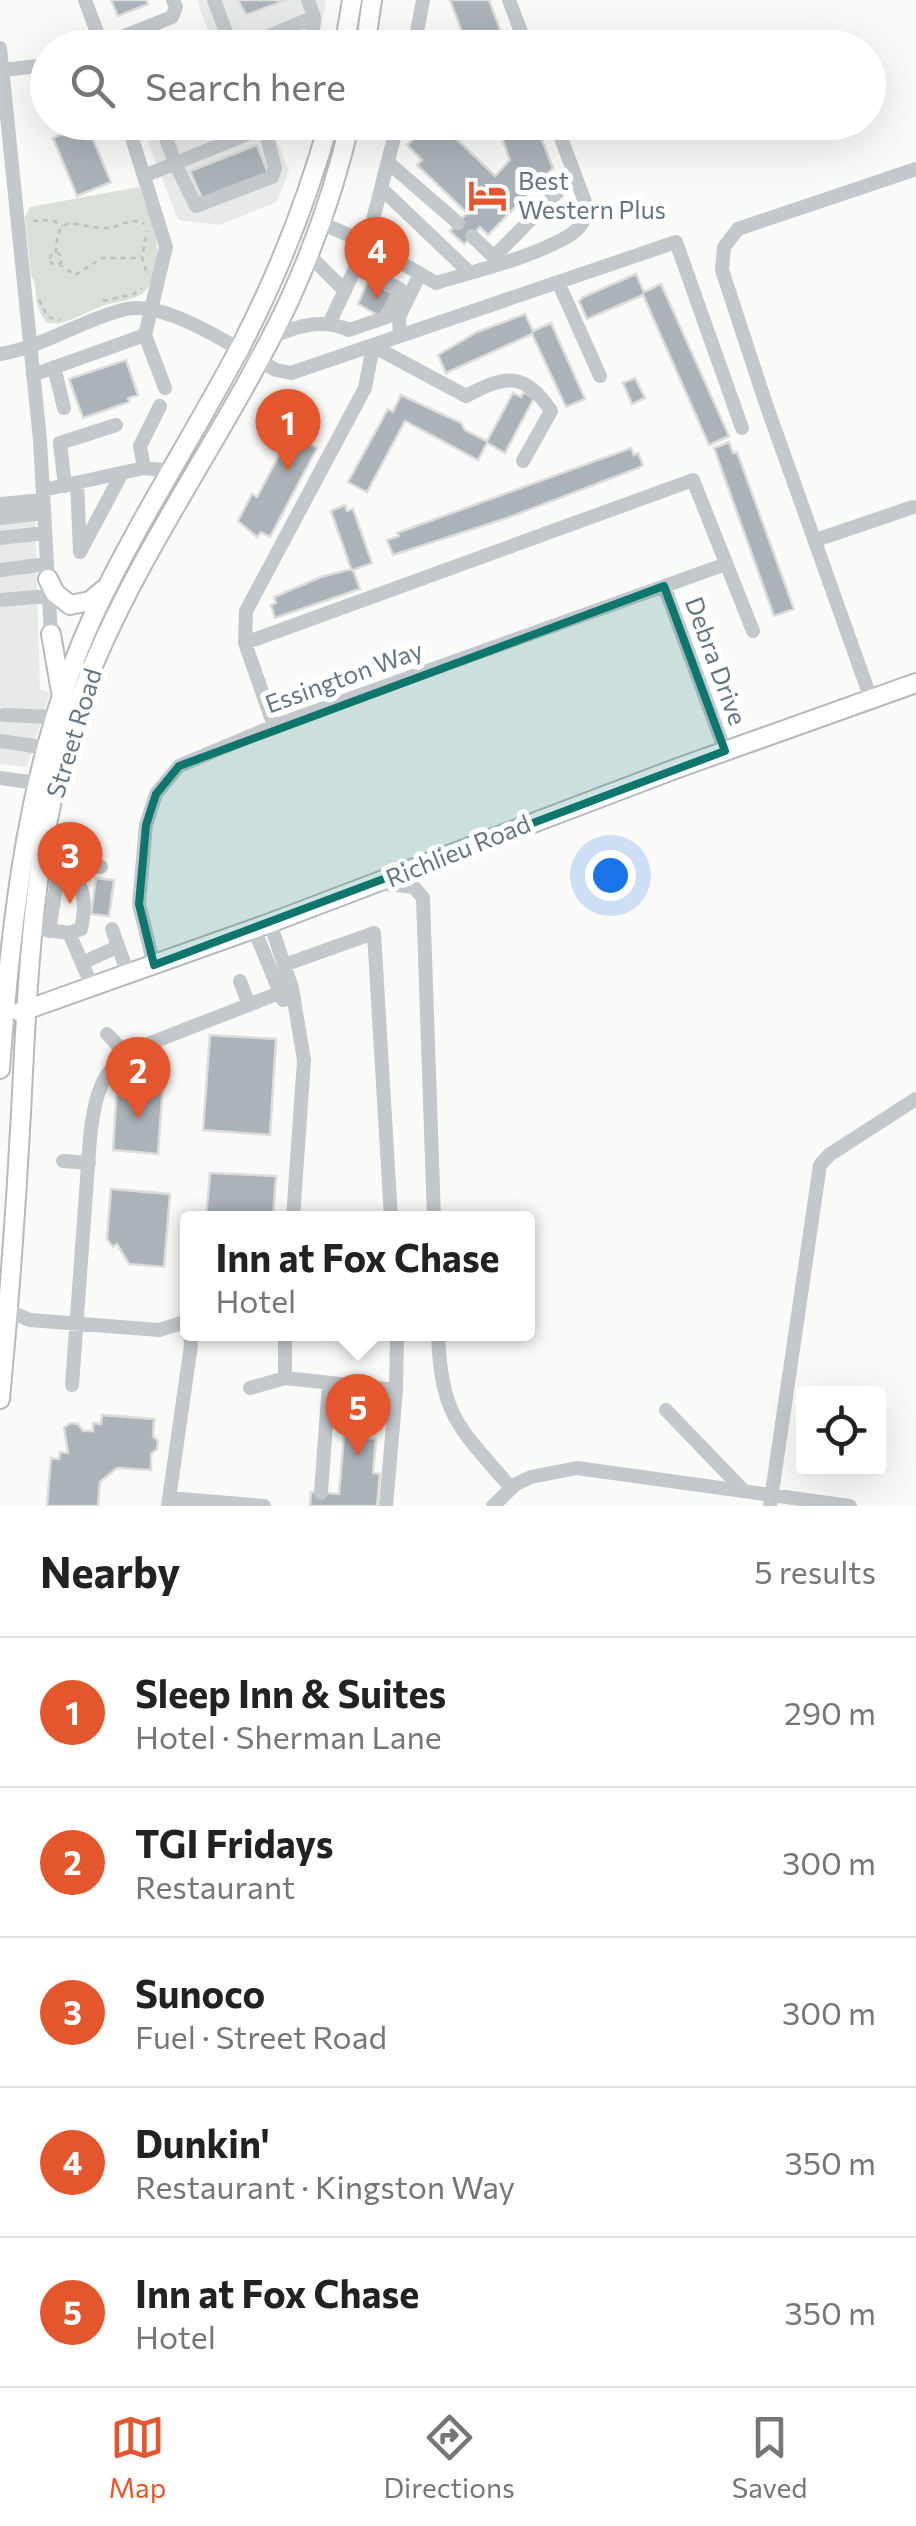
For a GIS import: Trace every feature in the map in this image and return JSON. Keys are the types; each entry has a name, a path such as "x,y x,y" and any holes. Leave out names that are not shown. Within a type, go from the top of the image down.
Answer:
{"main road":[{"path":"347,30 352,0"},
{"path":"368,30 372,0"},
{"name":"Street Road","path":"0,1069 20,865 37,783 70,672 112,578 238,350 282,259 323,140"},
{"name":"Street Road","path":"0,1390 28,1010 41,929 44,846 66,745 97,657 152,546 270,338 309,254 345,140"},
{"path":"48,580 62,600 79,605 90,601 112,578"},
{"path":"51,634 60,684 58,712"},
{"name":"Richlieu Road","path":"2,1018 262,926 524,824 916,684"}],"street":[{"path":"85,0 95,30"},
{"path":"140,30 172,17 174,0"},
{"path":"214,0 225,30"},
{"path":"308,0 314,17 313,30"},
{"path":"418,30 424,0"},
{"path":"509,0 520,30"},
{"path":"293,30 314,17"},
{"path":"0,48 44,501 51,634"},
{"path":"2,70 30,66"},
{"path":"133,140 166,247 146,335 166,388"},
{"path":"167,140 196,206 272,177 275,172 270,140"},
{"path":"144,176 232,140"},
{"path":"330,322 368,242 395,140"},
{"path":"321,224 368,242 436,283 470,273 572,234 584,222 588,210 561,140"},
{"path":"390,164 458,223"},
{"path":"871,699 722,270 724,247 738,228 916,169"},
{"path":"497,260 574,175"},
{"path":"383,190 470,273"},
{"path":"472,236 497,260"},
{"path":"0,354 128,309 151,309 174,316 276,370 292,373 676,242 742,428"},
{"path":"309,254 345,291"},
{"path":"270,338 294,328 330,322 349,330 387,318 400,289 356,268"},
{"path":"400,336 400,317 420,274"},
{"path":"558,282 600,376"},
{"path":"33,375 146,335"},
{"path":"373,346 466,396 490,383 519,379 538,391 551,411 523,461"},
{"path":"274,726 244,643 248,603 365,388 373,346"},
{"path":"54,367 64,408"},
{"path":"144,468 140,446 160,406"},
{"path":"116,425 60,443 71,484 80,552 122,473"},
{"path":"0,518 44,501 71,484 144,468 170,470"},
{"path":"244,643 692,480 754,631"},
{"path":"0,504 44,501"},
{"path":"816,540 913,507"},
{"path":"0,538 46,533"},
{"name":"Essington Way","path":"154,965 138,904 146,825 156,794 179,766 274,726 726,564"},
{"path":"0,570 48,580"},
{"path":"0,600 48,580"},
{"name":"Debra Drive","path":"664,586 725,752"},
{"path":"4,715 58,712"},
{"path":"0,741 48,748"},
{"path":"0,778 37,783"},
{"path":"44,846 60,862 82,884 86,905 81,929 69,934 41,929 60,862"},
{"path":"60,862 101,867"},
{"path":"378,882 414,887 423,898 434,1211"},
{"path":"262,926 284,965 286,990"},
{"path":"262,926 300,1032 304,1081 294,1211"},
{"path":"112,930 128,974"},
{"path":"69,934 92,986"},
{"path":"284,965 374,934 390,1211"},
{"path":"82,963 117,947"},
{"path":"240,982 249,1005"},
{"path":"72,1384 94,1100 110,1069 126,1054 286,990"},
{"path":"107,1034 126,1054"},
{"path":"771,1500 820,1165 829,1155 916,1099"},
{"path":"63,1161 89,1163"},
{"path":"4,1308 30,1320 159,1330 180,1327"},
{"path":"186,1341 168,1502 264,1506"},
{"path":"285,1341 286,1378"},
{"path":"386,1506 397,1341"},
{"path":"439,1341 442,1389 450,1412 511,1488"},
{"path":"250,1388 286,1378 396,1390"},
{"path":"321,1493 329,1383"},
{"path":"666,1410 744,1491"},
{"path":"493,1506 531,1476 577,1468 744,1491 771,1500 850,1506"}],"path":[{"path":"31,215 32,222 52,220 64,226"},
{"path":"142,258 102,258 75,275 50,260 56,253 57,235 64,226 77,221 108,228 140,220 148,237 142,258 147,276"},
{"path":"56,253 62,258 59,264"},
{"path":"96,305 134,294 146,284"},
{"path":"38,299 53,320 72,315"}],"highlighted area":[{"path":"664,586 725,751 154,965 139,904 146,825 156,794 179,766"}],"shaded area":[{"path":"197,0 326,0 321,30 208,30"},
{"path":"147,140 277,140 289,171 277,202 219,225 178,220"},
{"path":"139,187 156,240 157,268 152,281 135,297 68,321 48,323 39,309 31,275 25,217 30,207"},
{"path":"35,520 40,689 50,693 27,767 0,764 0,524"}],"building":[{"path":"111,0 146,0 148,4 118,16"},
{"path":"238,0 286,0 246,15"},
{"path":"450,0 489,0 500,30 461,30"},
{"path":"54,140 93,140 111,182 77,196"},
{"name":"Best Western Plus","path":"412,140 458,140 495,176 510,160 503,140 542,140 553,168 488,235 480,227 464,244 450,231 467,213 417,165 422,160 407,145"},
{"path":"257,145 268,173 202,199 190,171"},
{"path":"636,274 644,292 661,284 729,436 709,445 643,295 587,319 579,301 583,297"},
{"path":"368,281 395,294 379,316 358,304"},
{"path":"525,314 533,331 551,323 585,399 566,407 532,334 446,373 438,355 477,332"},
{"path":"126,360 138,395 83,418 69,379"},
{"path":"635,378 645,398 632,404 623,383"},
{"path":"524,392 534,398 505,453 487,443 478,460 405,421 367,492 348,482 388,409 393,412 401,395 461,423 465,430 487,441 513,393 521,397"},
{"path":"291,433 317,448 270,537 261,532 257,537 238,521 252,494 257,497"},
{"path":"729,442 733,453 737,452 794,609 774,616 714,448"},
{"path":"631,448 643,465 638,468 507,518 393,555 387,540 399,536 397,533"},
{"path":"345,505 347,511 353,509 372,563 353,570 360,589 275,618 271,605 276,603 274,597 351,569 331,511"},
{"path":"96,878 114,880 109,916 91,914"},
{"path":"210,1035 276,1039 270,1135 203,1130"},
{"path":"129,1081 163,1083 158,1154 113,1150 117,1087 129,1088"},
{"path":"210,1173 276,1176 274,1211 207,1211"},
{"path":"111,1189 170,1194 164,1267 129,1264 117,1244 113,1247 107,1239"},
{"path":"102,1415 154,1419 153,1436 158,1441 151,1454 151,1470 117,1468 100,1482 98,1506 47,1506 51,1458 59,1459 60,1452 68,1453 64,1428 70,1423 78,1424 83,1431 93,1431 93,1423 101,1424"},
{"path":"356,1432 368,1433 368,1438 376,1439 373,1473 380,1474 377,1506 310,1506 311,1492 339,1494 344,1436 356,1437"}],"place":[{"name":"Best Western Plus","path":"488,195"},
{"name":"Dunkin'","path":"377,299"},
{"name":"Sleep Inn & Suites","path":"288,471"},
{"name":"Sunoco","path":"70,904"},
{"name":"TGI Fridays","path":"138,1119"},
{"name":"Inn at Fox Chase","path":"358,1456"}]}
